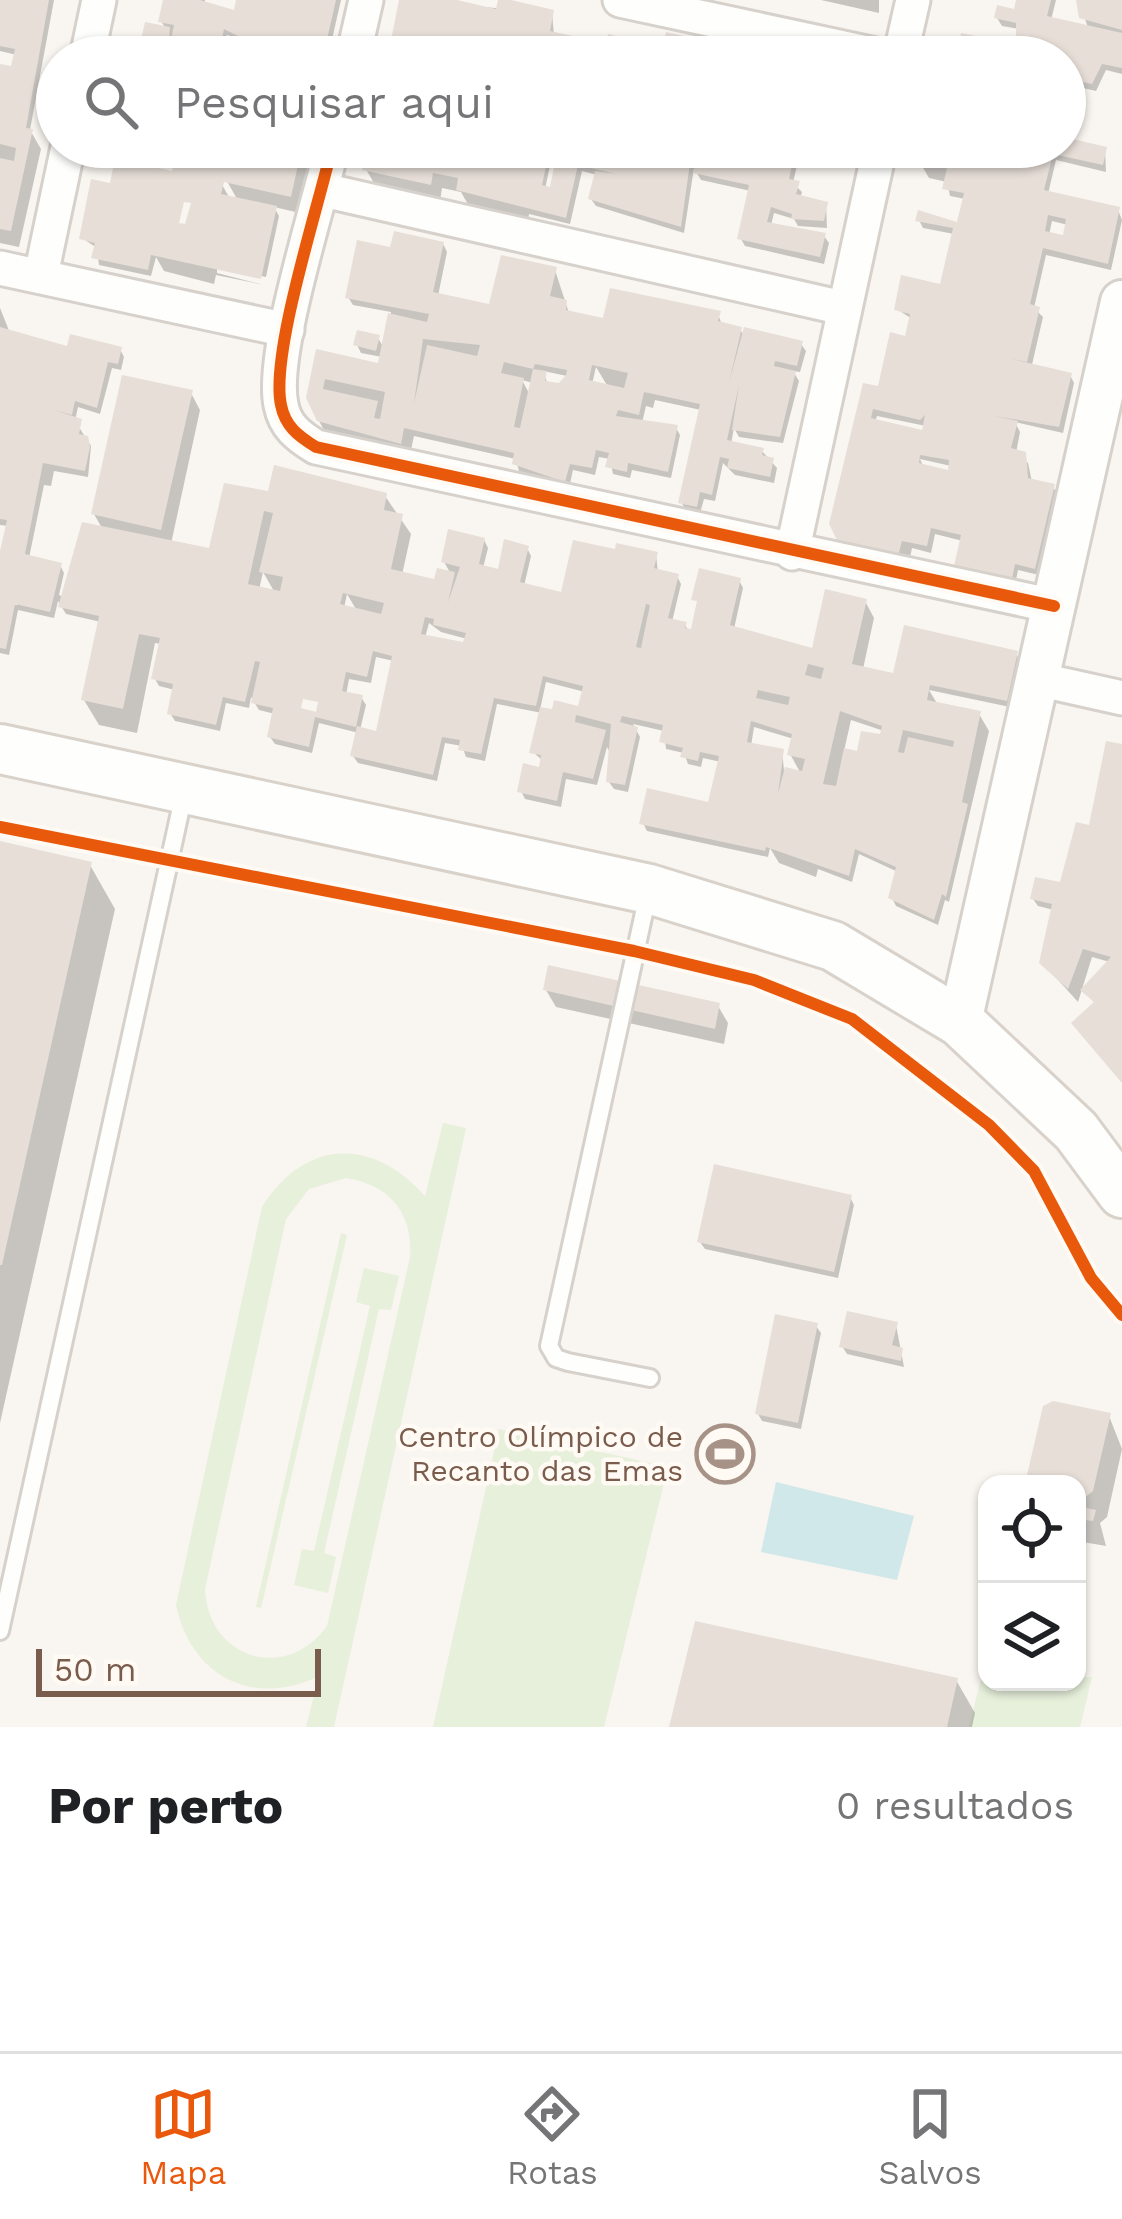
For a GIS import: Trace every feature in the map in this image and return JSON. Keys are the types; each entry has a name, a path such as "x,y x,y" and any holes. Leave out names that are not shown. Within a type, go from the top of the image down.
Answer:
{"main road":[{"path":"0,749 649,890 833,946 960,1022 1076,1131 1122,1192"}],"street":[{"path":"91,36 99,0"},
{"path":"358,36 366,0"},
{"path":"620,0 787,36"},
{"path":"905,36 913,0"},
{"path":"41,275 64,168"},
{"path":"327,168 287,330 279,401 291,430 316,447 1054,606"},
{"path":"792,553 875,168"},
{"path":"322,190 843,308"},
{"path":"0,268 287,330"},
{"path":"960,1022 1122,302"},
{"path":"1037,679 1122,698"}],"lane":[{"path":"0,1631 185,789"},
{"path":"649,890 549,1346 556,1358 568,1362 650,1378"}],"green space":[{"path":"443,1123 466,1128 334,1727 306,1727 319,1676 271,1689 229,1679 196,1651 176,1605 262,1207 298,1168 340,1153 384,1163 425,1196","holes":["346,1178 362,1182 396,1204 407,1227 410,1257 327,1626 310,1644 291,1654 252,1655 220,1632 209,1613 205,1589 286,1219 309,1189"]},
{"path":"341,1233 347,1235 261,1608 256,1607"},
{"path":"364,1268 399,1276 391,1310 379,1309 324,1553 336,1557 328,1593 294,1585 302,1549 314,1551 370,1306 356,1302"},
{"path":"499,1429 668,1467 604,1727 433,1727"},
{"path":"1086,1677 1092,1677 1080,1727 969,1727 978,1691 1086,1691"}],"water":[{"path":"776,1482 914,1516 897,1580 761,1552"}],"building":[{"path":"0,0 49,0 43,36 36,36 36,72 26,128 33,129 11,231 0,229 0,158 14,161 16,148 0,144 0,64 11,66 15,49 0,46"},
{"path":"163,0 200,0 234,10 236,0 336,0 328,36 238,36 224,29 222,36 172,36 174,25 158,22"},
{"path":"399,0 457,0 496,9 498,0 511,0 554,10 550,31 573,36 392,36"},
{"path":"1016,0 1051,0 1047,16 1122,33 1122,68 1102,64 1092,84 1086,83 1086,36 1016,36 1016,23 994,18 997,5 1014,9"},
{"path":"1076,0 1122,0 1122,30 1079,18"},
{"path":"145,22 170,27 169,36 142,36"},
{"path":"1086,142 1107,147 1103,165 1086,161"},
{"path":"113,168 297,168 291,197 224,182 221,194 277,206 261,279 151,255 148,270 91,258 95,243 79,239 91,179 110,183","holes":["184,202 191,203 185,224 179,223"]},
{"path":"546,168 542,185 550,187 554,168 577,168 566,218 456,190 458,178 433,173 431,185 362,170"},
{"path":"591,168 689,168 681,227 588,199 595,171 616,174"},
{"path":"694,168 791,168 789,179 800,181 796,194 828,202 824,221 791,219 792,214 771,207 767,222 826,233 820,257 737,239 749,185 693,173"},
{"path":"947,168 1050,168 1044,190 1120,207 1108,264 1043,248 1030,304 1040,307 1027,362 1008,358 1072,373 1059,427 995,416 1018,421 1011,448 1026,452 1028,478 1055,484 1035,569 1015,564 1012,579 954,566 961,535 931,528 927,546 902,541 898,556 838,542 829,524 863,383 878,386 890,332 905,336 910,314 894,310 901,275 940,284 953,228 915,221 918,210 957,222 964,193 942,189","holes":["1048,215 1066,219 1063,235 1045,231","873,409 920,420 925,415 922,430 871,418","920,455 949,460 948,470 919,463"]},
{"path":"394,231 444,242 433,292 489,304 501,255 557,267 550,296 567,300 566,310 603,318 610,288 721,311 718,321 742,327 729,383 744,327 803,341 797,366 775,361 774,366 796,371 780,437 732,430 739,385 727,440 764,448 762,455 774,458 770,477 727,468 729,459 720,457 712,495 700,492 697,507 678,503 700,404 644,392 639,415 618,410 616,416 678,425 668,472 628,463 627,472 605,467 609,453 596,450 592,468 570,464 565,482 512,464 514,453 404,428 401,444 317,421 306,398 316,349 378,363 388,313 427,322 429,314 345,298 357,240 390,247","holes":["423,339 480,345 477,356 427,345 414,403","504,362 533,369 520,428 514,427 524,378 501,373","535,364 567,370 566,375 559,383 545,381 547,371 533,369","592,365 628,373 624,388 589,380","325,379 385,392 380,419 374,418 378,401 323,389"]},
{"path":"0,327 67,346 70,334 122,347 118,364 108,362 97,408 75,401 72,415 54,410 82,419 79,434 88,436 90,447 85,471 43,463 25,554 62,563 50,612 15,604 6,649 0,648 0,551 7,520 0,519"},
{"path":"357,330 380,335 376,351 353,345"},
{"path":"122,375 193,390 161,530 91,514"},
{"path":"274,465 387,493 384,510 403,514 391,569 434,579 437,568 455,572 448,602 460,567 441,562 448,529 485,538 479,564 498,569 504,539 529,546 520,582 561,592 573,540 615,549 616,543 658,552 654,568 679,574 668,618 687,622 685,628 691,629 697,601 691,600 699,568 741,578 730,625 812,648 825,589 867,599 852,664 893,673 904,625 1018,651 1007,701 930,685 927,700 981,711 962,802 968,804 946,897 942,894 934,920 888,898 896,867 855,849 849,876 766,847 765,851 639,824 647,788 708,802 719,756 700,752 698,761 680,757 683,748 659,742 663,725 622,716 620,722 638,727 625,785 606,782 611,724 576,715 575,722 606,730 593,779 563,772 557,801 517,792 523,763 539,767 541,755 529,753 540,707 552,709 554,700 578,706 583,686 543,676 536,706 494,698 481,754 458,750 460,740 442,737 433,775 350,756 357,726 376,731 392,656 373,651 367,677 346,672 342,691 363,695 356,727 315,717 309,747 267,737 273,708 251,703 260,662 255,661 245,702 223,697 216,725 167,714 173,684 151,679 160,638 139,634 123,709 81,700 99,616 58,607 82,522 209,548 224,483 268,491","holes":["264,511 273,513 259,572 283,577 280,591 248,584","343,593 384,603 381,614 340,604","646,604 650,605 641,648 636,647","425,617 434,619 433,625 466,633 463,642 421,634","808,664 824,668 821,679 805,675","758,690 790,697 788,705 756,698","303,699 318,702 316,712 301,708","840,711 882,726 880,734 861,731 857,751 844,748 836,786 823,784","751,721 792,734 787,755 805,759 802,771 785,767 778,794 784,749 747,742","903,730 954,741 953,747 908,737 904,753 898,752"]},
{"path":"1106,741 1122,744 1122,1083 1071,1023 1094,1002 1080,990 1111,957 1083,949 1068,989 1039,963 1052,904 1030,899 1035,877 1060,882 1076,822 1089,825"},
{"path":"0,841 92,862 2,1265 0,1265"},
{"path":"548,965 720,1003 715,1029 543,990"},
{"path":"714,1164 852,1195 834,1272 697,1242"},
{"path":"847,1311 898,1322 892,1345 903,1348 901,1361 839,1347"},
{"path":"775,1314 818,1323 798,1423 755,1414"},
{"path":"1053,1401 1111,1413 1093,1491 1086,1497 1086,1475 1027,1475 1043,1406"},
{"path":"1086,1508 1096,1510 1093,1521 1086,1520"},
{"path":"695,1621 958,1678 947,1727 669,1727"}],"cycle path":[{"path":"327,168 289,316 280,382 286,419 309,443 1054,606"},
{"path":"0,827 634,951 754,980 852,1019 989,1125 1034,1171 1091,1278 1122,1315"}],"place":[{"name":"Centro Olímpico de Recanto das Emas","path":"725,1454"}]}
